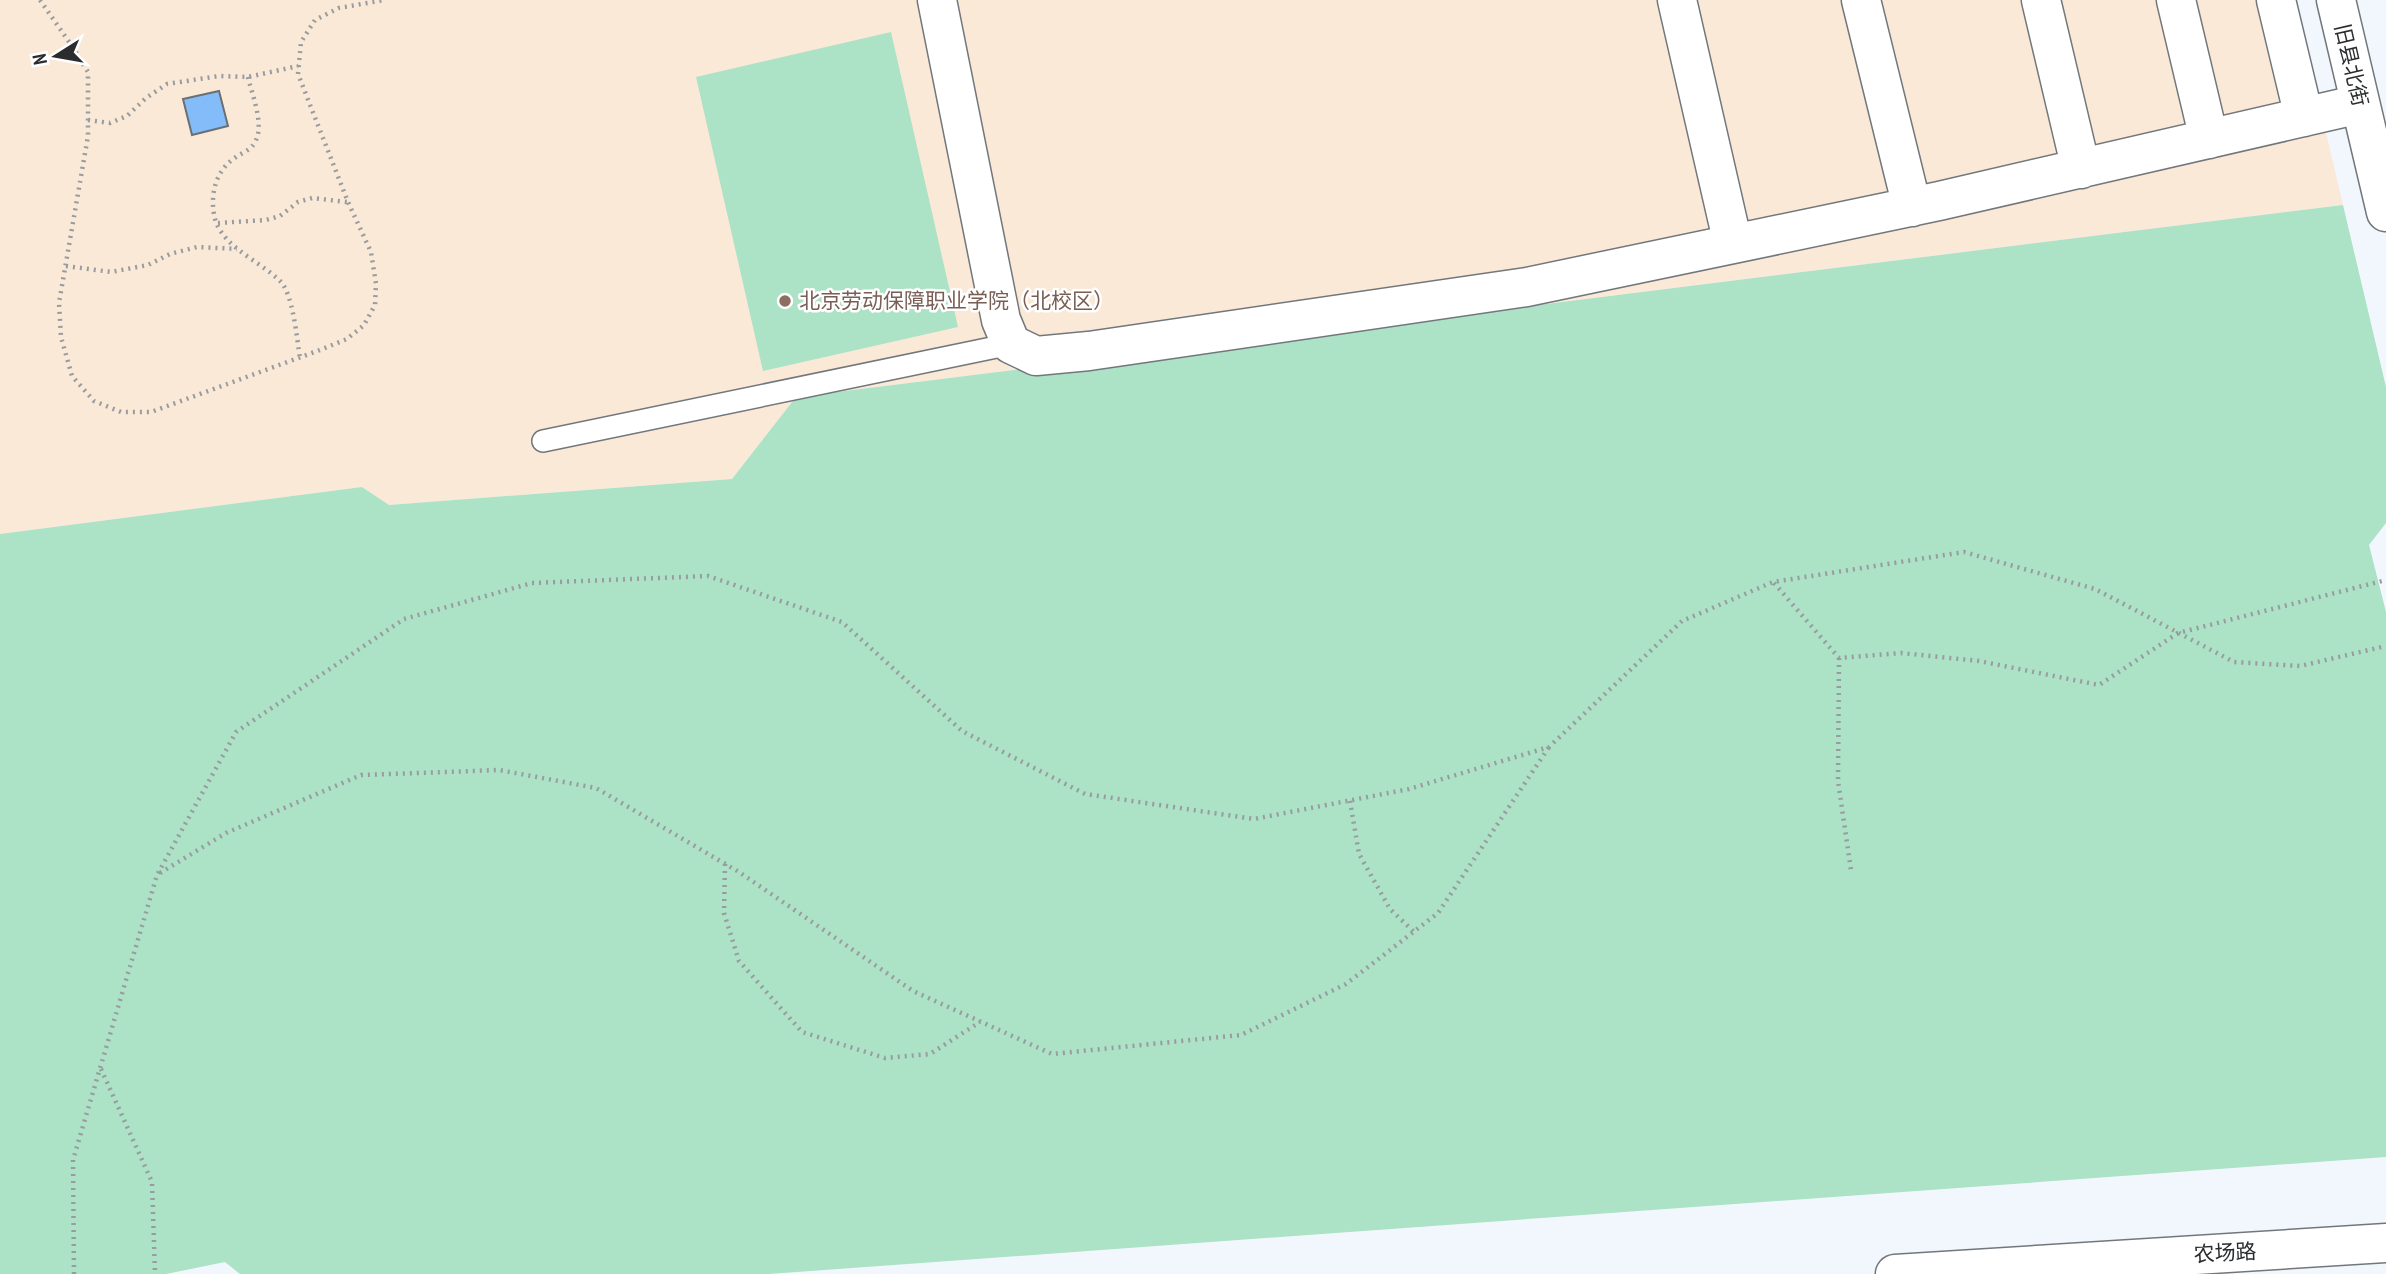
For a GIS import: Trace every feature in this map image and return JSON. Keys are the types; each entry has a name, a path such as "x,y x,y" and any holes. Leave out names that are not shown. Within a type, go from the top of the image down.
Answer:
{"street":[{"path":"937,0 1001,320 1011,344 1036,356 1088,351 1527,287 1912,207 2360,104"},
{"path":"1677,0 1733,244"},
{"path":"1861,0 1912,207"},
{"path":"2041,0 2081,169"},
{"path":"2176,0 2209,139"},
{"path":"2276,0 2304,117"},
{"name":"旧县北街","path":"2336,0 2386,212"},
{"name":"农场路","path":"1895,1274 2054,1268 2386,1243"}],"lane":[{"path":"543,441 1011,344"}],"path":[{"path":"40,0 88,72 88,136 59,303 61,337 72,376 94,401 121,412 151,412 347,339 364,325 375,305 376,284 371,253 298,74 298,66 301,42 315,20 339,8 384,0"},
{"path":"88,120 110,123 127,116 146,98 167,84 219,76 248,77 298,66"},
{"path":"248,77 258,122 257,139 219,174 212,200 214,217 222,232 249,259 282,282 293,313 300,358"},
{"path":"218,223 266,220 280,216 298,202 312,198 348,202"},
{"path":"66,266 111,272 148,265 170,254 197,247 238,248"},
{"path":"158,874 226,833 361,775 499,770 596,788 725,864 913,991 1052,1054 1241,1035 1346,984 1438,913 1549,747 1682,621 1773,582 1964,552 2095,589 2234,662 2300,666 2386,646"},
{"path":"74,1274 73,1160 158,874 236,732 404,619 532,583 708,576 842,622 962,731 1085,794 1254,819 1409,789 1549,747"},
{"path":"1839,658 1901,653 1966,660 2099,685 2178,633 2386,580"},
{"path":"1773,582 1839,658 1838,781 1851,870"},
{"path":"1350,801 1359,854 1390,909 1414,932"},
{"path":"725,864 724,913 739,961 802,1031 885,1058 930,1054 980,1021"},
{"path":"100,1068 152,1182 155,1274"}],"shaded area":[{"name":"北京劳动保障职业学院（北校区）","path":"0,0 2295,0 2343,205 796,397 732,479 388,505 362,487 0,534"}],"green space":[{"path":"891,32 958,327 763,371 696,77"},
{"path":"2343,205 2386,387 2386,523 2369,545 2386,612 2386,1157 769,1274 240,1274 225,1262 166,1274 0,1274 0,534 362,487 389,505 732,479 796,397"}],"building":[{"path":"219,91 228,126 192,135 183,99"}],"place":[{"name":"北京劳动保障职业学院（北校区）","path":"785,301"}]}
